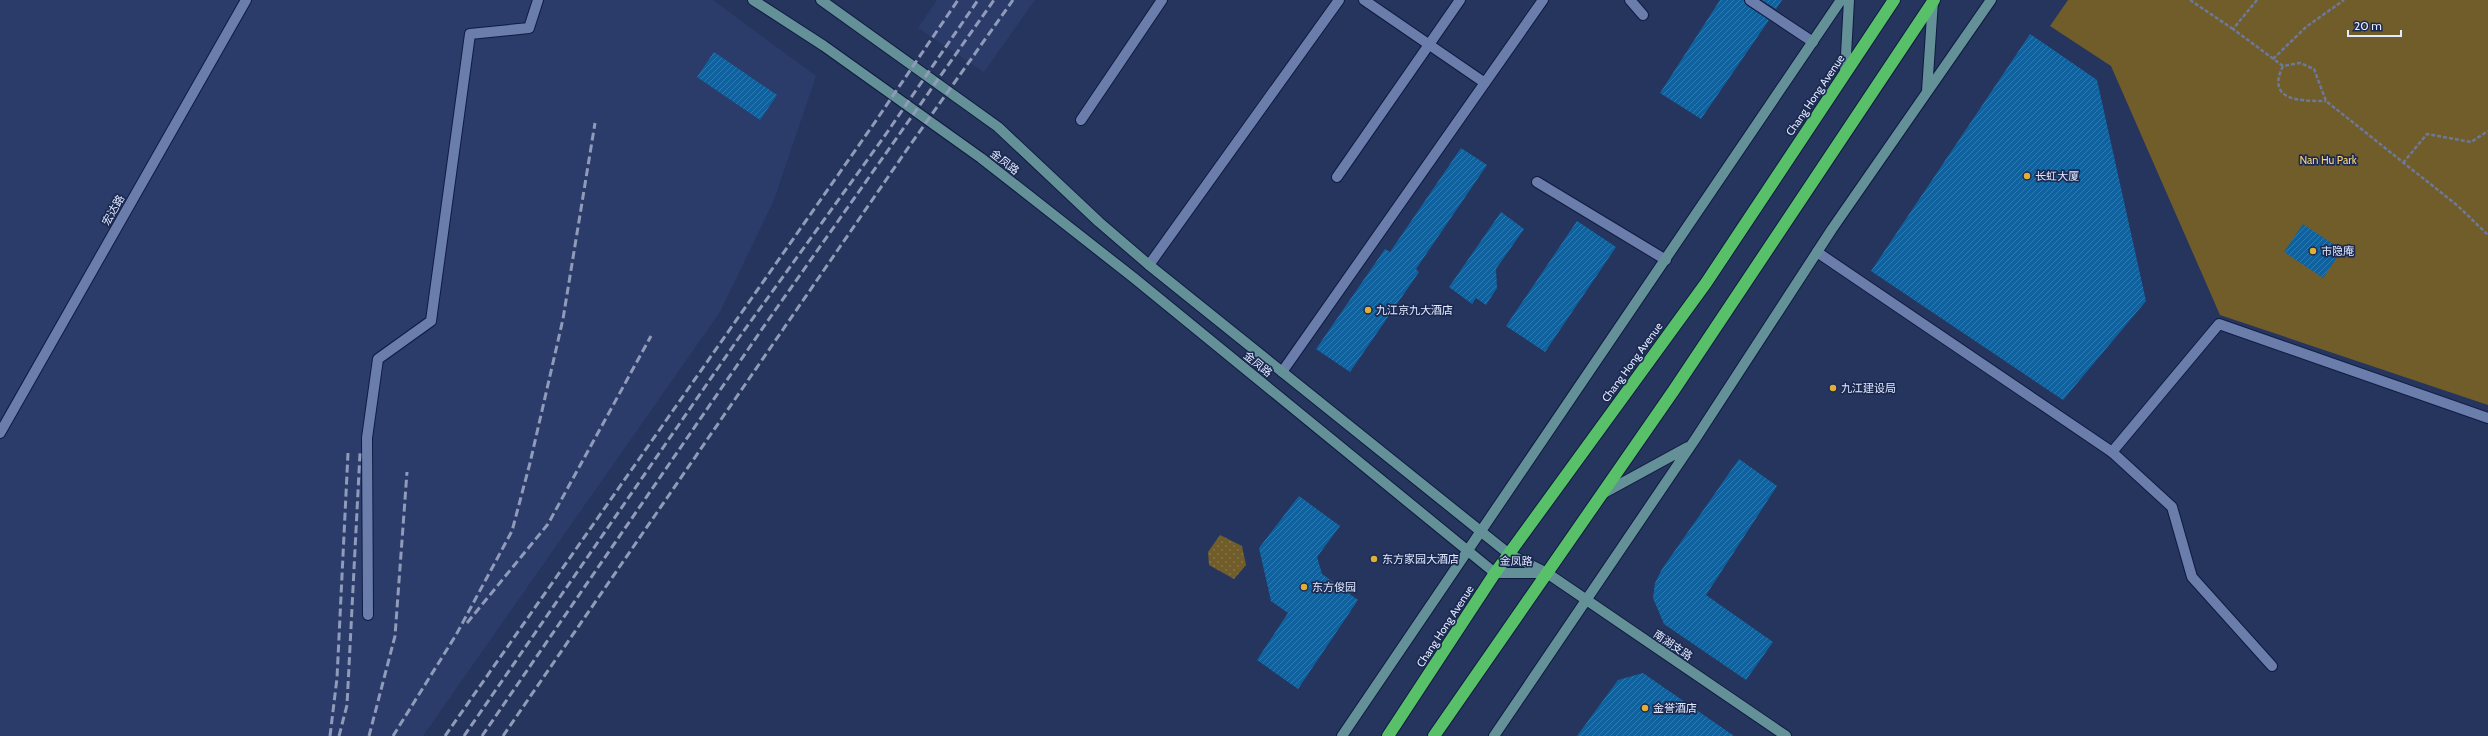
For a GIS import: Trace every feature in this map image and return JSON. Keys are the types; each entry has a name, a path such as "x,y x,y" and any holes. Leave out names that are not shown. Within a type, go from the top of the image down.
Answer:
{"highway":[{"name":"Chang Hong Avenue","path":"1388,736 1495,573 1706,283 1844,73 1894,0"},
{"path":"1434,736 1674,390 1934,1"}],"street":[{"name":"宏达路","path":"0,433 246,0"},
{"path":"368,615 367,438 378,359 431,321 470,34 529,28 538,0"},
{"name":"金凤路","path":"753,0 824,46 981,158 1140,283 1495,573 1547,573"},
{"name":"金凤路","path":"821,0 998,127 1099,222 1149,266 1509,554 1547,573"},
{"path":"1081,120 1162,0"},
{"path":"1149,266 1339,0"},
{"path":"1364,0 1485,83"},
{"path":"1337,177 1460,0"},
{"path":"1282,372 1543,0"},
{"path":"1630,0 1643,15"},
{"path":"1750,0 1813,42"},
{"path":"1342,736 1841,0"},
{"path":"1844,73 1849,0"},
{"path":"1494,736 1690,446 1817,252 1991,0"},
{"path":"1927,91 1934,1"},
{"path":"1537,182 1666,260"},
{"path":"1817,252 2112,452 2172,507 2192,577 2272,666"},
{"path":"2112,452 2219,324 2488,418"},
{"path":"1602,494 1690,446"},
{"name":"南湖支路","path":"1547,573 1786,736"}],"path":[{"path":"2190,0 2233,29 2283,66 2300,63 2314,69 2326,102 2458,206 2488,235"},
{"path":"2233,29 2257,0"},
{"path":"2273,59 2306,27 2344,0"},
{"path":"2283,66 2279,80 2280,86 2288,98 2297,101 2326,102"},
{"path":"2403,163 2427,134 2471,142 2488,131"}],"shaded area":[{"path":"0,0 713,0 816,76 774,200 720,312 423,736 0,736"},
{"path":"937,0 1035,0 984,72 918,28"}],"green space":[{"name":"Nan Hu Park","path":"2068,0 2488,0 2488,405 2220,315 2111,66 2050,26"},
{"path":"1220,535 1242,546 1246,565 1234,579 1209,565 1208,552"}],"building":[{"path":"1720,0 1744,0 1746,5 1769,20 1701,119 1660,93"},
{"path":"1762,0 1782,0 1776,9"},
{"name":"长虹大厦","path":"2030,34 2097,80 2146,301 2063,400 1871,271"},
{"path":"714,52 777,95 760,120 697,77"},
{"path":"1461,148 1487,165 1416,269 1419,272 1350,372 1316,349 1385,249 1390,252"},
{"path":"1501,212 1524,229 1496,269 1497,288 1486,305 1476,298 1472,304 1449,287"},
{"path":"1577,221 1616,247 1545,352 1506,326"},
{"name":"市隐庵","path":"2303,224 2342,250 2323,278 2284,252"},
{"path":"1739,459 1777,486 1706,595 1773,642 1746,680 1664,624 1653,598 1655,583 1662,569"},
{"name":"东方俊园","path":"1299,496 1340,526 1317,557 1322,574 1358,600 1298,689 1257,660 1288,613 1271,601 1259,548"},
{"name":"金誉酒店","path":"1643,673 1734,736 1577,736 1618,680"}],"railway":[{"path":"445,736 873,125 958,0"},
{"path":"464,736 738,339 886,134 978,0"},
{"path":"482,736 769,319 994,0"},
{"path":"503,736 908,148 1013,0"},
{"path":"393,736 456,635 512,531 530,463 563,319 595,123"},
{"path":"467,623 548,524 651,336"},
{"path":"330,736 337,678 348,453"},
{"path":"339,736 347,705 360,453"},
{"path":"369,736 395,636 407,472"}],"place":[{"name":"长虹大厦","path":"2027,176"},
{"name":"市隐庵","path":"2313,251"},
{"name":"九江京九大酒店","path":"1368,310"},
{"name":"九江建设局","path":"1833,388"},
{"name":"东方家园大酒店","path":"1374,559"},
{"name":"东方俊园","path":"1304,587"},
{"name":"金誉酒店","path":"1645,708"}]}
